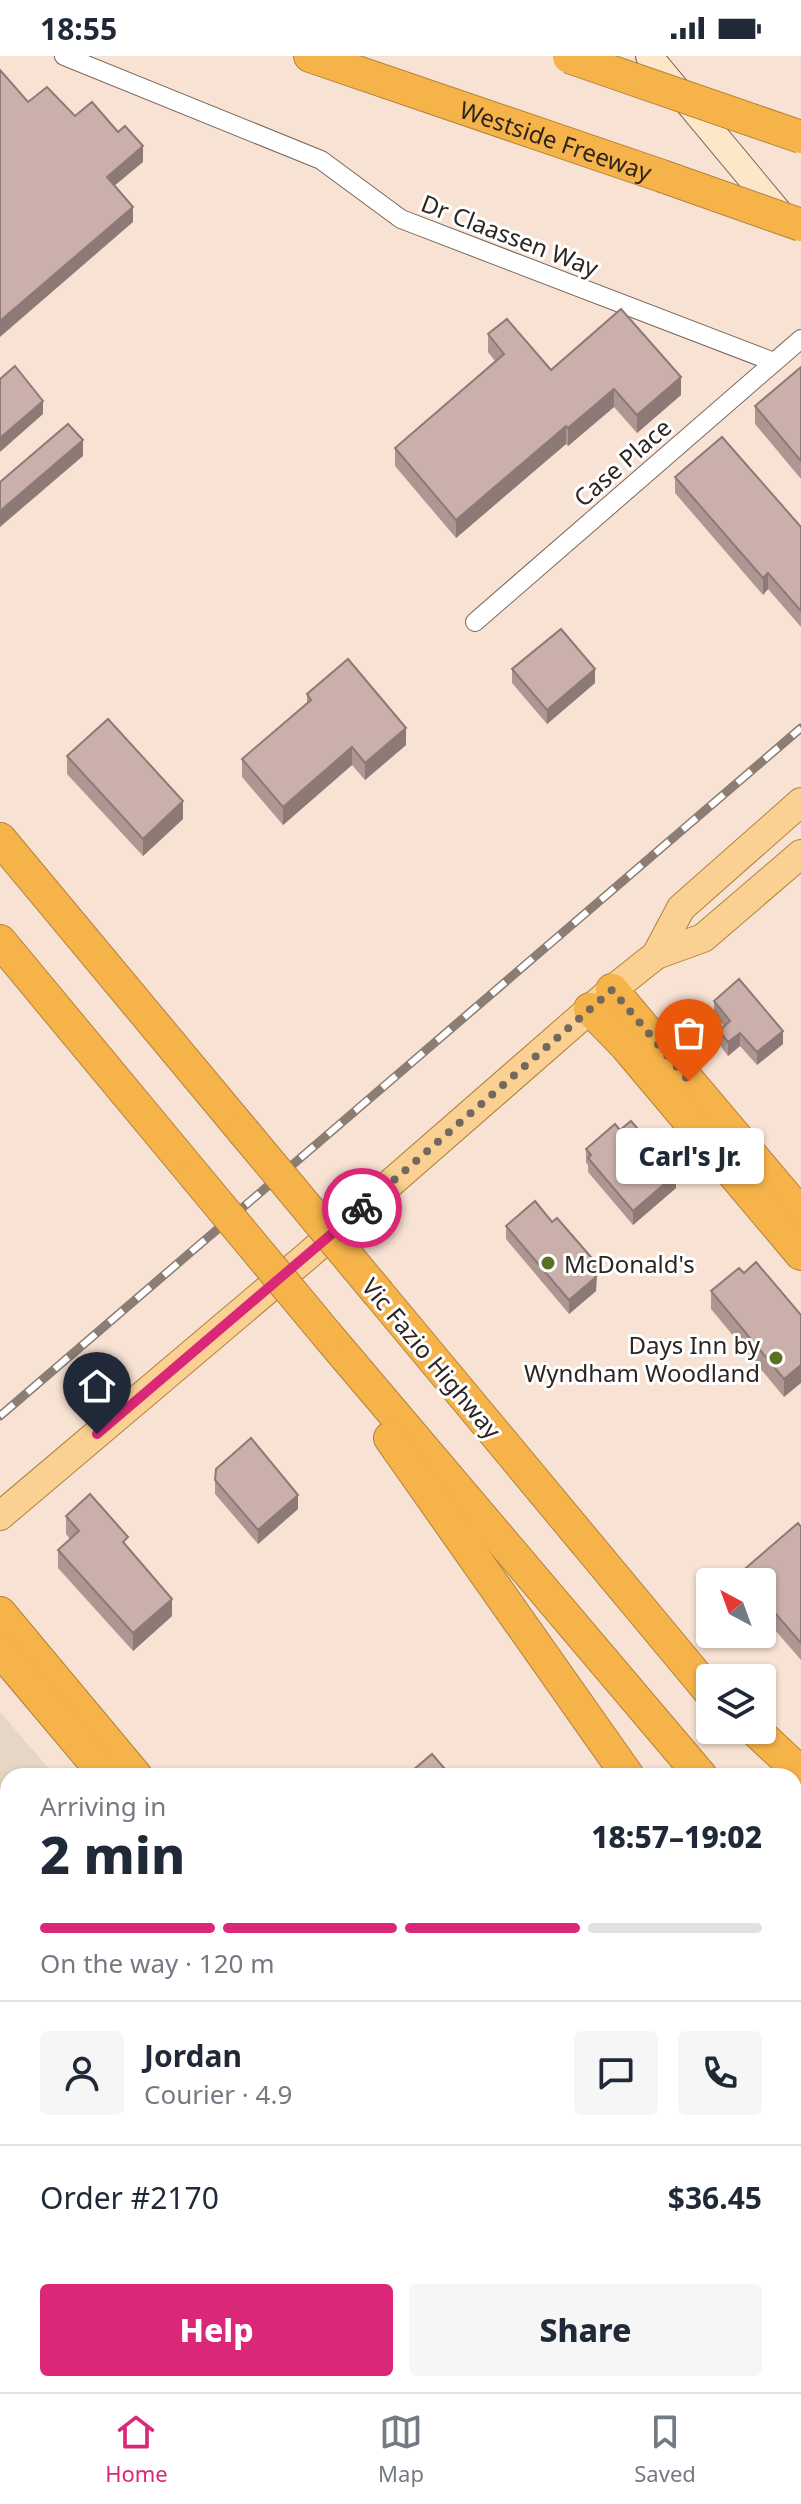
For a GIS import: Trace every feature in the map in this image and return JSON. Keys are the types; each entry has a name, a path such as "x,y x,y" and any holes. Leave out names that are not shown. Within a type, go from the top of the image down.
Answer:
{"highway":[{"name":"Westside Freeway","path":"310,56 801,225"},
{"path":"567,57 801,137"},
{"name":"Vic Fazio Highway","path":"0,839 696,1675"},
{"path":"0,941 328,1336 694,1768"},
{"path":"601,1000 801,1214"},
{"path":"601,1000 626,1046 801,1254"},
{"path":"328,1336 376,1417 622,1768"},
{"path":"0,1613 129,1768"},
{"path":"0,1650 99,1768"},
{"path":"754,1744 774,1768"},
{"path":"770,1744 796,1768"}],"main road":[{"path":"656,955 681,908 801,802"},
{"path":"770,880 771,849 801,822"},
{"path":"0,1516 306,1257 601,1000 656,955 703,938 801,854"}],"street":[{"name":"Dr Claassen Way","path":"64,56 321,160 401,219 774,362"},
{"path":"649,56 801,238"},
{"name":"Case Place","path":"475,622 801,339"}],"shaded area":[{"path":"0,1712 48,1768 0,1768"}],"building":[{"path":"0,70 28,102 47,87 75,116 92,102 118,132 125,126 143,146 107,177 133,207 0,321"},
{"path":"621,309 681,377 637,415 614,389 456,520 395,448 504,354 488,334 507,319 551,370"},
{"path":"15,366 43,401 0,438 0,379"},
{"path":"801,367 801,461 755,406"},
{"path":"68,424 83,440 0,511 0,482"},
{"path":"722,437 801,527 801,611 768,573 763,578 675,477"},
{"path":"561,629 595,669 547,710 512,669"},
{"path":"348,659 406,728 365,763 352,747 283,807 242,759 311,700 307,694"},
{"path":"108,719 183,801 143,839 67,756"},
{"path":"739,979 783,1031 757,1052 740,1033 728,1042 719,1031 730,1021 714,1001"},
{"path":"631,1121 676,1174 633,1211 588,1158 591,1155 586,1149 615,1124 620,1130"},
{"path":"535,1201 552,1222 557,1218 597,1264 590,1270 596,1277 569,1300 506,1226"},
{"name":"Days Inn by Wyndham Woodland","path":"756,1262 801,1315 801,1365 784,1379 711,1291 739,1268 744,1273"},
{"path":"251,1438 298,1495 258,1530 215,1480 216,1469"},
{"path":"90,1494 128,1537 123,1542 172,1599 133,1633 58,1550 79,1531 66,1516"},
{"path":"798,1523 801,1527 801,1643 776,1614 776,1568 746,1568"},
{"path":"432,1754 444,1768 415,1768"}],"railway":[{"path":"0,1416 801,728"}],"way so far":[{"path":"362,1208 612,990 689,1081"}],"place":[{"name":"Carl's Jr.","path":"689,1081"},
{"name":"McDonald's","path":"548,1263"},
{"name":"Days Inn by Wyndham Woodland","path":"776,1358"}],"route":[{"path":"97,1434 362,1208"}]}
